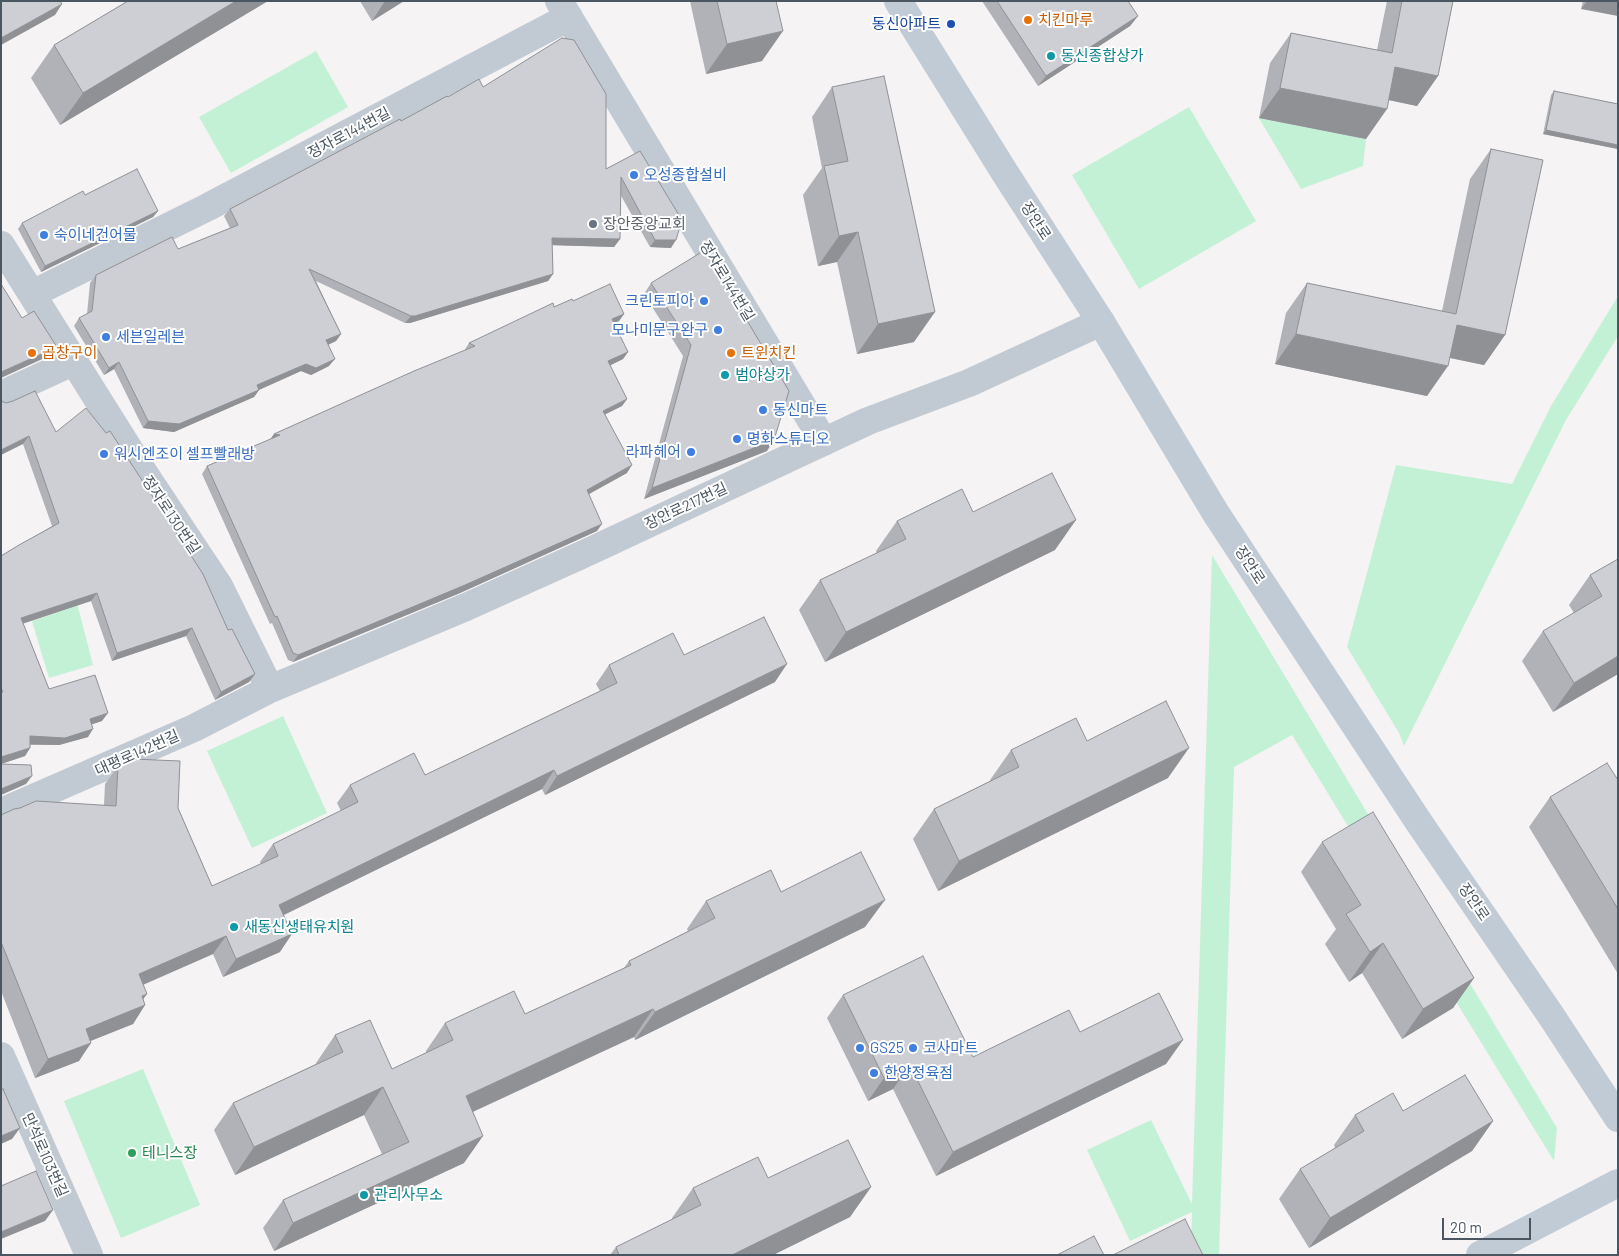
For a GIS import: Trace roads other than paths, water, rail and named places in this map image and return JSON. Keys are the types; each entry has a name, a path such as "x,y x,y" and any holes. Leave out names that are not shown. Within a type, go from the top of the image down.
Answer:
{"main road":[{"name":"장안로","path":"898,1 1101,322 1220,520 1413,813 1552,1017 1618,1118"},
{"path":"1480,1255 1618,1183"}],"street":[{"name":"정자로144번길","path":"32,294 208,207 564,9 824,442"},
{"name":"정자로130번길","path":"1,245 142,470 219,586 270,689"},
{"name":"장안로217번길","path":"270,689 466,607 868,421 969,383 1101,322"},
{"path":"1,395 75,361"},
{"name":"대평로142번길","path":"1,812 194,728 270,689"},
{"name":"만석로103번길","path":"1,1056 89,1255"}],"place":[{"name":"치킨마루","path":"1028,20"},
{"name":"동신아파트","path":"951,24"},
{"name":"동신종합상가","path":"1051,56"},
{"name":"오성종합설비","path":"634,175"},
{"name":"장안중앙교회","path":"593,224"},
{"name":"숙이네건어물","path":"44,235"},
{"name":"크린토피아","path":"704,301"},
{"name":"모나미문구완구","path":"718,330"},
{"name":"세븐일레븐","path":"106,337"},
{"name":"곱창구이","path":"32,353"},
{"name":"트윈치킨","path":"731,353"},
{"name":"범야상가","path":"725,375"},
{"name":"동신마트","path":"763,410"},
{"name":"명화스튜디오","path":"737,439"},
{"name":"라파헤어","path":"691,452"},
{"name":"워시엔조이 셀프빨래방","path":"104,454"},
{"name":"새동신생태유치원","path":"234,927"},
{"name":"GS25","path":"860,1048"},
{"name":"코사마트","path":"913,1048"},
{"name":"한양정육점","path":"874,1073"},
{"name":"테니스장","path":"132,1153"},
{"name":"관리사무소","path":"364,1195"}]}
